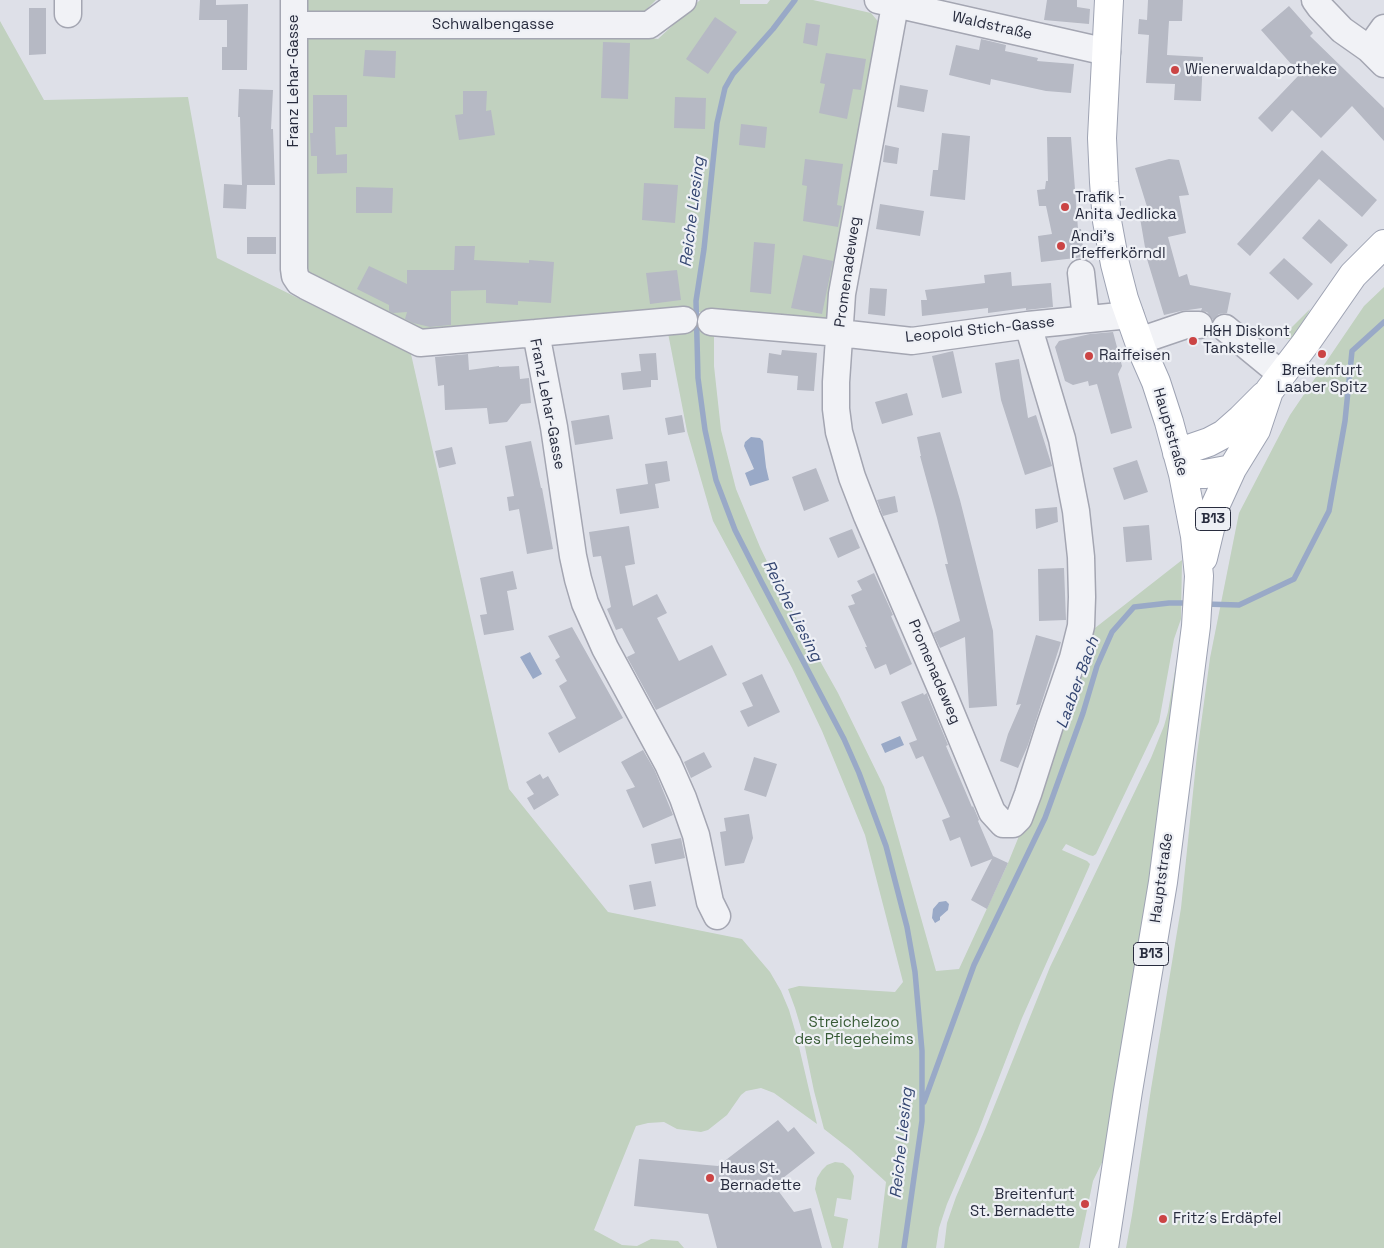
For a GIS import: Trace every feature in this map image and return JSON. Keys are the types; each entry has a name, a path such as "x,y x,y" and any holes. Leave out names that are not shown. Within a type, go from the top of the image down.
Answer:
{"main road":[{"name":"Hauptstraße","path":"1104,1248 1163,882 1196,625 1199,573 1195,536 1180,464 1167,414 1130,315 1115,264 1108,221 1102,138 1109,0"},
{"name":"B13","path":"1199,573 1216,504 1232,469 1256,430 1275,383 1353,276 1384,244"},
{"path":"1180,464 1209,442 1224,434 1242,419 1275,383"},
{"path":"1180,464 1205,474 1232,469"}],"street":[{"name":"Schwalbengasse","path":"294,13 649,25 683,0"},
{"path":"1315,0 1342,30 1376,56 1384,28"},
{"name":"Waldstraße","path":"890,1 1107,52"},
{"name":"Promenadeweg","path":"890,1 842,294 836,382 836,409 839,432 852,478 866,516 992,812 1003,824 1013,824 1019,818 1073,658 1081,626 1081,558 1075,502 1062,439 1028,325"},
{"name":"Franz Lehar-Gasse","path":"294,13 295,276 299,282 306,286 420,343 536,333 554,427 575,564 585,603 604,648 668,764 683,798 696,835 710,902 717,916"},
{"path":"1081,273 1086,319"},
{"name":"Leopold Stich-Gasse","path":"711,322 912,341 1028,325 1130,315"},
{"path":"536,333 684,320"},
{"path":"1139,340 1186,325 1199,325"},
{"path":"1225,328 1275,383"}],"green space":[{"path":"300,0 656,0 643,13 313,16 299,4"},
{"path":"700,0 740,0 740,4 767,4 770,0 813,0 871,13 881,25 829,320 684,311 421,334 304,272 302,45 312,33 612,32 658,39"},
{"path":"0,21 44,100 188,97 217,258 411,354 509,789 608,912 742,939 770,972 781,991 796,1034 817,1124 774,1093 761,1088 746,1091 727,1115 708,1130 701,1132 677,1129 664,1122 636,1126 594,1230 622,1245 637,1246 651,1239 678,1241 684,1248 0,1248"},
{"path":"1384,287 1384,1248 1126,1248 1181,908 1197,754 1210,658 1239,513 1290,415 1364,306"},
{"path":"1310,309 1292,339 1286,339 1284,335"},
{"name":"Streichelzoo des Pflegeheims","path":"680,327 714,330 714,366 721,430 736,489 760,547 783,595 838,693 884,787 936,971 959,969 1008,863 1059,738 1095,628 1182,560 1181,619 1174,639 1159,722 1096,854 1093,856 1089,855 1066,844 1062,850 1090,864 1022,1018 978,1132 947,1204 939,1228 936,1248 878,1248 886,1182 851,1150 824,1129 801,1028 788,989 799,986 895,992 903,982 865,835 822,731 792,668 713,521 687,431 667,328"},
{"path":"1182,639 1176,707 1111,1144 1093,1181 1079,1248 944,1248 947,1223 956,1197 1050,967 1151,758 1164,726"},
{"path":"835,1162 843,1163 854,1176 851,1200 837,1198 834,1216 848,1219 843,1248 832,1248 815,1189 817,1178 822,1170 827,1165"}],"water":[{"path":"751,437 760,438 763,441 769,480 750,486 745,473 754,469 744,446 745,442"},
{"path":"530,652 542,674 533,679 520,657"},
{"path":"900,736 904,745 885,753 881,744"},
{"path":"946,901 949,904 948,910 935,923 932,918 933,909 939,902"}],"building":[{"path":"200,0 216,0 216,5 248,4 247,70 222,70 222,47 227,47 227,20 199,20"},
{"path":"1047,0 1077,0 1077,7 1090,9 1089,24 1044,20"},
{"path":"1148,0 1183,0 1182,21 1169,21 1167,55 1203,57 1201,101 1174,100 1175,84 1146,83 1149,35 1138,34 1139,19 1147,20"},
{"path":"1289,6 1313,33 1310,36 1384,108 1384,141 1352,106 1321,138 1292,110 1272,132 1258,118 1300,74 1261,30"},
{"path":"29,8 46,8 46,54 29,55"},
{"path":"715,17 737,32 708,74 686,59"},
{"path":"806,23 820,25 817,46 803,43"},
{"path":"981,39 1006,45 1005,51 1038,58 1037,61 1074,64 1071,93 1046,91 991,79 990,85 949,75 956,45 979,50"},
{"path":"603,42 630,43 628,99 601,98"},
{"path":"365,50 396,51 395,78 363,76"},
{"path":"826,53 866,59 861,90 853,89 847,119 819,113 825,84 820,83"},
{"path":"900,85 928,90 924,112 897,107"},
{"path":"239,89 273,90 271,129 273,129 275,185 247,185 246,209 223,208 224,184 242,185 240,117 238,117"},
{"path":"463,91 487,91 486,111 491,110 495,135 459,140 455,115 463,114"},
{"path":"313,95 347,95 347,127 335,127 336,155 347,154 347,173 317,174 317,156 311,156 310,133 313,133"},
{"path":"675,97 706,98 705,129 674,128"},
{"path":"741,124 767,127 765,148 739,145"},
{"path":"942,133 970,136 965,200 930,196 933,170 938,170"},
{"path":"1047,137 1071,137 1078,229 1081,229 1084,257 1041,262 1038,236 1052,234 1046,206 1039,206 1037,190 1045,189 1046,181 1048,181"},
{"path":"885,145 899,148 897,164 883,162"},
{"path":"1322,150 1377,200 1362,217 1319,179 1250,256 1237,244"},
{"path":"805,159 843,164 837,205 842,206 838,227 803,221 807,186 802,185"},
{"path":"1169,159 1179,160 1189,195 1179,196 1186,233 1168,237 1179,277 1187,274 1190,285 1231,293 1227,313 1219,314 1213,320 1207,312 1201,311 1202,308 1164,315 1147,259 1139,212 1148,210 1135,168"},
{"path":"644,183 678,185 675,223 642,220"},
{"path":"356,187 393,188 392,213 356,213"},
{"path":"880,204 924,211 920,236 876,229"},
{"path":"1319,219 1348,245 1331,264 1302,238"},
{"path":"247,237 276,237 276,254 247,254"},
{"path":"754,242 775,244 771,294 750,292"},
{"path":"455,246 475,246 474,260 529,263 529,260 554,262 551,303 518,301 518,305 486,303 486,290 451,291 451,325 430,327 405,319 407,312 393,313 389,311 389,305 357,289 369,266 407,284 407,270 454,270"},
{"path":"803,255 833,261 822,314 791,308"},
{"path":"1284,258 1313,284 1298,300 1269,273"},
{"path":"677,270 681,300 650,304 646,273"},
{"path":"1011,272 1012,286 1051,283 1053,307 988,313 988,308 922,316 921,300 927,300 925,290 985,283 984,275"},
{"path":"870,288 887,289 885,316 868,314"},
{"name":"Raiffeisen","path":"1113,332 1122,366 1118,374 1132,428 1111,434 1097,384 1089,386 1088,381 1073,385 1065,381 1055,347 1059,341 1090,334"},
{"path":"782,350 817,353 814,391 797,390 798,376 767,373 769,353 781,355"},
{"path":"953,351 962,393 942,398 932,356"},
{"path":"656,353 658,380 651,380 651,387 623,390 621,373 641,371 639,354"},
{"path":"468,354 469,370 499,366 519,366 520,379 529,378 531,403 521,404 507,422 489,424 487,408 445,410 444,385 438,386 435,357"},
{"path":"1019,359 1028,418 1036,415 1052,466 1025,475 1001,400 995,363"},
{"path":"907,393 913,415 882,424 875,402"},
{"path":"609,415 613,439 575,445 571,421"},
{"path":"682,415 685,432 668,435 665,418"},
{"path":"940,432 960,500 993,631 997,706 969,708 965,637 940,648 933,633 960,621 945,564 948,564 920,456 917,437"},
{"path":"531,441 553,549 527,554 519,509 509,511 507,497 514,496 505,446"},
{"path":"452,447 456,464 439,468 435,451"},
{"path":"1137,460 1148,492 1124,500 1113,468"},
{"path":"667,461 670,481 655,484 659,508 620,514 616,489 648,484 645,464"},
{"path":"816,468 829,501 804,511 792,477"},
{"path":"895,496 898,512 883,516 877,500"},
{"path":"1057,507 1058,522 1036,529 1035,509"},
{"path":"1149,525 1152,560 1126,562 1123,527"},
{"path":"629,526 635,564 625,566 633,606 657,594 667,613 657,618 679,661 712,645 727,675 656,710 627,657 635,653 622,628 616,630 607,609 611,607 601,556 593,557 589,532"},
{"path":"852,529 860,548 838,558 829,538"},
{"path":"1064,568 1066,620 1039,621 1038,569"},
{"path":"513,571 517,589 507,591 514,630 484,635 480,615 487,614 480,578"},
{"path":"874,573 912,664 890,675 886,664 875,669 848,606 855,604 851,595 862,590 857,581"},
{"path":"572,627 623,718 559,753 548,733 576,718 559,686 567,681 555,660 560,657 548,636"},
{"path":"1036,635 1061,642 1028,745 1018,768 1000,761 1008,734 1021,704 1016,705"},
{"path":"762,674 780,712 748,727 740,711 753,706 742,683"},
{"path":"923,693 924,695 927,693 948,745 946,746 993,856 1008,863 987,909 971,900 992,859 971,867 960,837 950,841 942,820 950,817 923,756 916,759 909,743 917,740 901,702"},
{"path":"643,750 655,771 673,815 643,828 626,790 635,787 621,762"},
{"path":"704,752 712,767 691,778 684,762"},
{"path":"754,757 777,764 766,797 744,790"},
{"path":"540,774 543,779 548,776 559,795 534,810 527,798 534,794 526,782"},
{"path":"749,814 753,838 744,863 725,866 720,832 726,831 724,818"},
{"path":"681,838 685,858 655,864 651,844"},
{"path":"651,881 656,906 634,910 629,885"},
{"name":"Haus St. Bernadette","path":"778,1120 788,1132 794,1127 815,1153 774,1185 794,1212 811,1208 822,1248 717,1248 708,1214 634,1206 639,1159 718,1166"}],"waterway":[{"name":"Reiche Liesing","path":"795,0 773,29 733,74 725,88 717,123 704,249 696,301 698,378 705,430 716,480 735,530 844,739 859,773 886,846 907,927 915,972 922,1051 922,1121 904,1248"},
{"name":"Laaber Bach","path":"1204,604 1239,605 1294,579 1329,511 1345,421 1352,351 1384,322"},
{"name":"Laaber Bach","path":"924,1102 974,965 1045,818 1083,713 1097,666 1112,632 1134,607 1189,603"}],"place":[{"name":"Wienerwaldapotheke","path":"1175,70"},
{"name":"Trafik - Anita Jedlicka","path":"1065,207"},
{"name":"Andi's Pfefferkörndl","path":"1061,246"},
{"name":"H&H Diskont Tankstelle","path":"1193,341"},
{"name":"Breitenfurt Laaber Spitz","path":"1322,354"},
{"name":"Raiffeisen","path":"1089,356"},
{"name":"Haus St. Bernadette","path":"710,1178"},
{"name":"Breitenfurt St. Bernadette","path":"1085,1204"},
{"name":"Fritz´s Erdäpfel","path":"1163,1219"}]}
